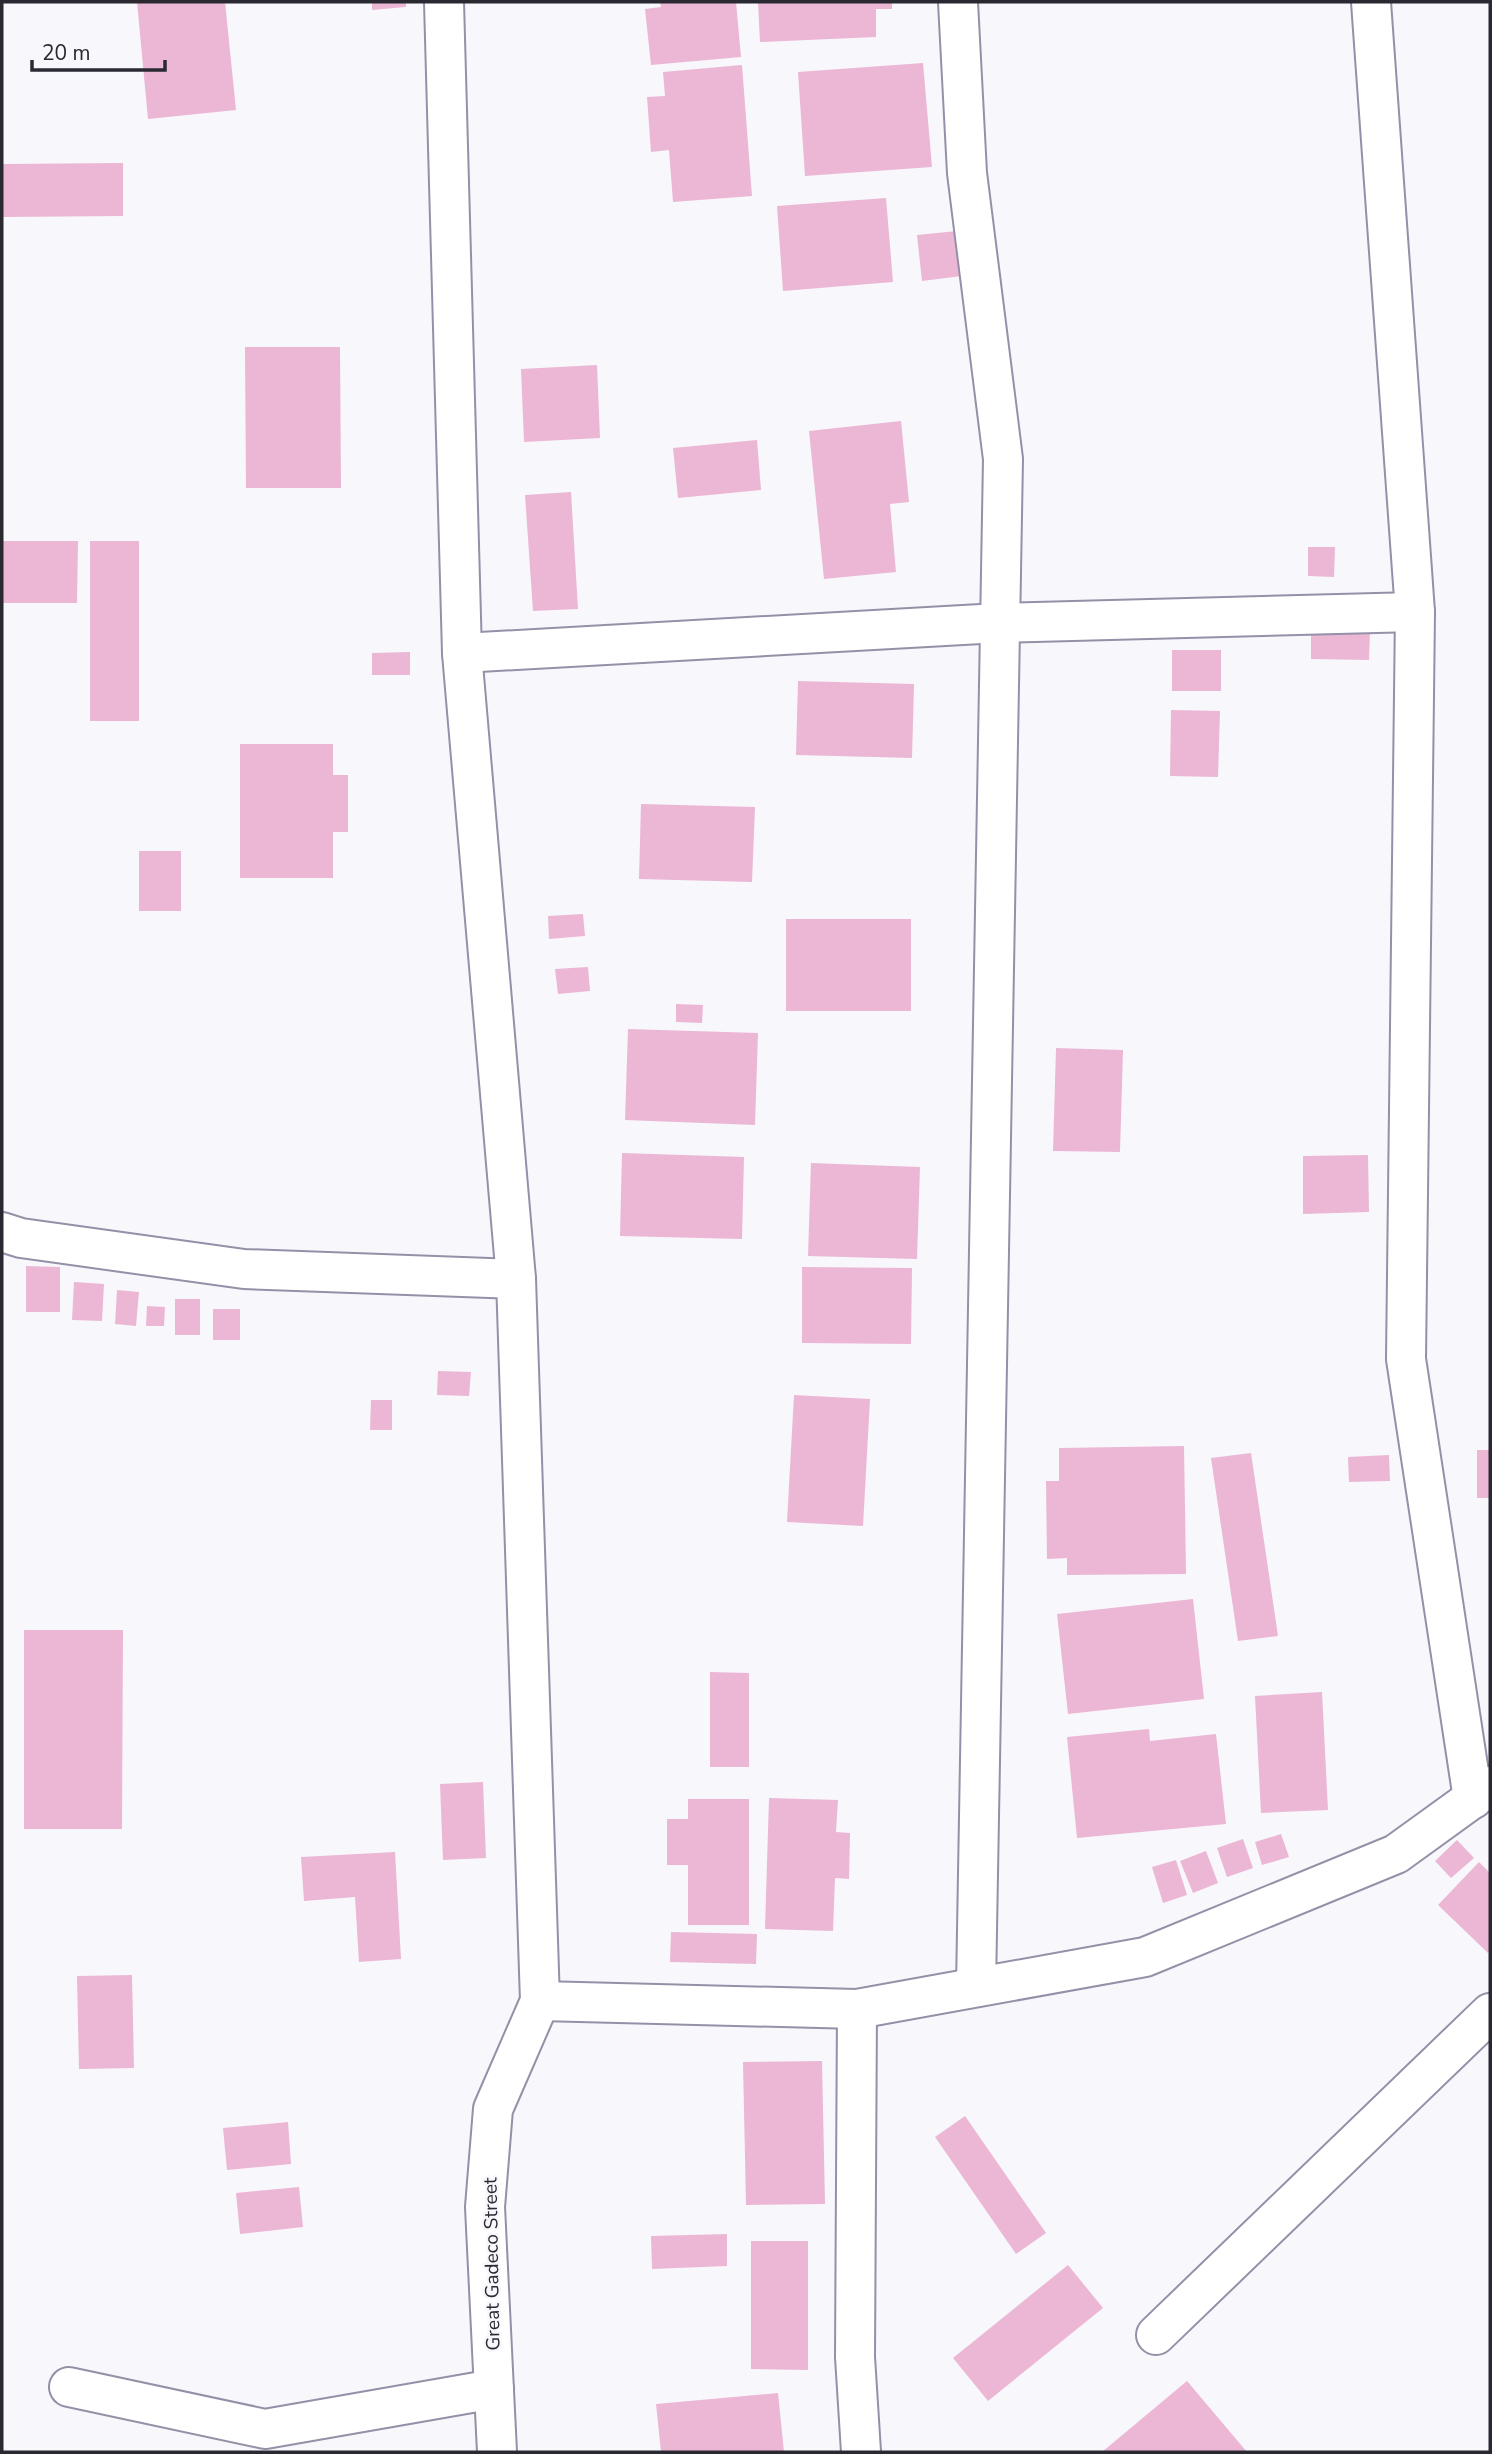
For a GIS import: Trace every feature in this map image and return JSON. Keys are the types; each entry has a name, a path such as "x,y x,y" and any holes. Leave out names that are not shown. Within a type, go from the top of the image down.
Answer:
{"street":[{"path":"444,2 462,653 516,1279 540,2001 857,2009 1145,1957 1395,1854 1480,1803 1406,1359 1415,612 1371,2"},
{"path":"958,2 967,173 1003,459 976,1987"},
{"path":"462,653 999,622 1415,612"},
{"path":"2,1232 21,1238 244,1269 516,1279"},
{"name":"Great Gadeco Street","path":"497,2452 485,2207 494,2109 540,2001"},
{"path":"857,2009 855,2357 861,2452"},
{"path":"1156,2335 1490,2013"},
{"path":"69,2387 265,2430 494,2389"}],"building":[{"path":"137,2 225,2 236,110 148,119"},
{"path":"372,2 406,2 406,7 372,10"},
{"path":"660,2 736,2 741,57 651,65 645,9 661,7"},
{"path":"758,2 892,2 892,9 876,9 876,37 760,42"},
{"path":"923,63 932,167 805,176 798,72"},
{"path":"742,65 752,196 673,202 669,150 651,152 647,97 665,96 663,72"},
{"path":"123,163 123,216 2,217 2,164"},
{"path":"886,198 893,282 783,291 777,206"},
{"path":"957,231 962,276 922,281 917,235"},
{"path":"245,347 340,347 341,488 246,488"},
{"path":"597,365 600,438 524,442 521,369"},
{"path":"901,421 909,502 890,504 896,572 824,579 809,431"},
{"path":"757,440 761,490 678,498 673,448"},
{"path":"571,492 578,609 533,611 525,495"},
{"path":"2,541 78,541 77,603 2,603"},
{"path":"90,541 139,541 139,721 90,721"},
{"path":"1308,547 1335,547 1334,577 1308,576"},
{"path":"1311,629 1370,630 1369,660 1311,659"},
{"path":"1172,650 1221,650 1221,691 1172,691"},
{"path":"410,652 410,675 372,675 372,653"},
{"path":"798,681 914,684 912,758 796,755"},
{"path":"1171,710 1220,711 1218,777 1170,776"},
{"path":"240,744 333,744 333,775 348,775 348,832 333,832 333,878 240,878"},
{"path":"641,804 755,807 752,882 639,879"},
{"path":"139,851 181,851 181,911 139,911"},
{"path":"583,914 585,936 549,939 548,916"},
{"path":"786,919 911,919 911,1011 786,1011"},
{"path":"588,967 590,991 558,994 555,969"},
{"path":"676,1004 703,1005 702,1023 676,1022"},
{"path":"628,1029 758,1033 755,1125 625,1120"},
{"path":"1056,1048 1123,1050 1120,1152 1053,1151"},
{"path":"622,1153 744,1157 742,1239 620,1236"},
{"path":"1368,1155 1369,1212 1303,1214 1303,1156"},
{"path":"811,1163 920,1167 917,1259 808,1256"},
{"path":"26,1266 60,1267 60,1312 26,1312"},
{"path":"802,1267 912,1268 911,1344 802,1343"},
{"path":"74,1282 104,1284 102,1321 72,1320"},
{"path":"117,1290 139,1292 136,1326 115,1324"},
{"path":"175,1299 200,1299 200,1335 175,1335"},
{"path":"147,1306 165,1307 164,1326 146,1326"},
{"path":"213,1309 240,1309 240,1340 213,1340"},
{"path":"438,1371 471,1372 469,1396 437,1395"},
{"path":"794,1395 870,1399 863,1526 787,1522"},
{"path":"371,1400 392,1400 392,1430 370,1430"},
{"path":"1184,1446 1186,1574 1067,1575 1067,1558 1047,1559 1046,1481 1059,1481 1059,1448"},
{"path":"1477,1450 1490,1450 1490,1498 1477,1498"},
{"path":"1251,1453 1278,1636 1238,1641 1211,1458"},
{"path":"1389,1455 1390,1481 1349,1482 1348,1457"},
{"path":"1193,1599 1204,1699 1068,1714 1057,1614"},
{"path":"24,1630 123,1630 122,1829 24,1829"},
{"path":"710,1672 749,1673 749,1767 710,1767"},
{"path":"1322,1692 1328,1810 1261,1813 1255,1696"},
{"path":"1149,1729 1150,1741 1216,1734 1226,1824 1077,1838 1067,1737"},
{"path":"483,1782 486,1858 443,1860 440,1784"},
{"path":"769,1798 838,1800 836,1832 850,1833 849,1879 835,1878 833,1931 765,1929"},
{"path":"688,1799 749,1799 749,1925 688,1925 688,1865 667,1865 667,1819 688,1819"},
{"path":"1281,1834 1289,1857 1262,1865 1255,1842"},
{"path":"1243,1839 1253,1868 1227,1877 1217,1848"},
{"path":"1457,1840 1474,1858 1451,1878 1435,1861"},
{"path":"1206,1851 1218,1883 1193,1893 1180,1861"},
{"path":"395,1852 401,1959 359,1962 355,1897 304,1901 301,1857"},
{"path":"1176,1860 1187,1895 1163,1903 1152,1867"},
{"path":"1479,1862 1490,1873 1488,1953 1438,1905"},
{"path":"671,1932 757,1934 756,1964 670,1962"},
{"path":"132,1975 134,2068 79,2069 77,1976"},
{"path":"822,2061 825,2204 746,2205 743,2062"},
{"path":"965,2116 1046,2233 1016,2254 935,2137"},
{"path":"288,2122 291,2164 227,2170 223,2128"},
{"path":"299,2187 303,2227 240,2234 236,2193"},
{"path":"727,2234 727,2266 652,2269 651,2236"},
{"path":"751,2241 808,2241 808,2370 751,2369"},
{"path":"1068,2265 1103,2308 988,2401 953,2358"},
{"path":"1187,2381 1247,2452 1102,2452"},
{"path":"778,2393 784,2452 661,2452 656,2404"}]}
